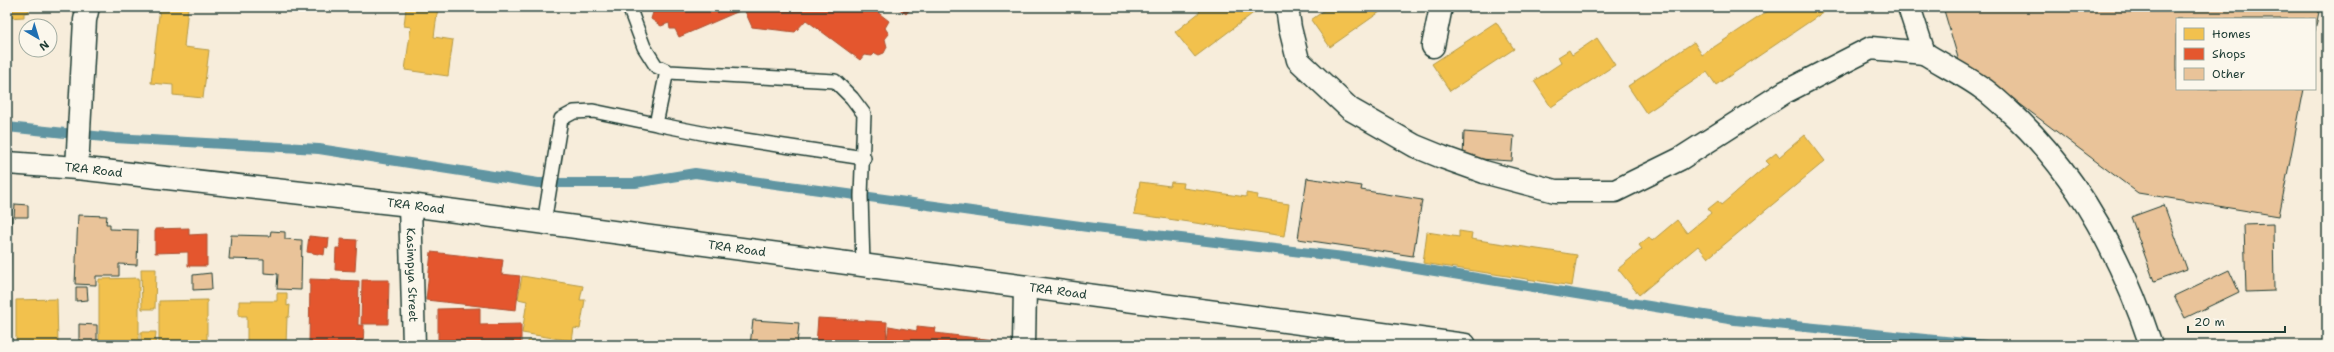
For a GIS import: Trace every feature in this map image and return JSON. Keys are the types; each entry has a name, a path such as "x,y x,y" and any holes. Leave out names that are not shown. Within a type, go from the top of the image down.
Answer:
{"street":[{"path":"77,168 85,20 88,7"},
{"path":"1287,7 1290,28 1298,60 1350,109 1415,146 1442,157 1484,172 1555,191 1615,191 1680,159 1786,92 1871,48 1924,53 1983,88 2038,139 2059,164 2086,203 2106,241 2128,286 2151,345"},
{"path":"1433,46 1441,7"},
{"path":"1909,7 1924,53"},
{"name":"TRA Road","path":"7,163 77,168 410,205 1465,345"},
{"name":"Kasimpya Street","path":"410,205 414,345"},
{"path":"1024,345 1025,287"}],"lane":[{"path":"629,7 644,47 656,66 667,71 835,81 852,98 864,114 862,196 863,266"},
{"path":"656,124 667,71"},
{"path":"544,223 561,119 574,112 593,111 712,135 864,158"}],"building: Homes":[{"path":"7,7 29,7 29,12 24,13 24,17 8,18 9,40 7,40"},
{"path":"160,7 188,7 184,47 209,50 203,98 173,95 173,85 151,83"},
{"path":"411,7 438,7 434,37 453,40 448,76 405,70 411,27 404,26 406,8 411,9"},
{"path":"1253,7 1256,11 1195,57 1175,32 1200,12 1197,8"},
{"path":"1329,7 1387,7 1330,47 1311,20"},
{"path":"1774,7 1831,7 1716,85 1707,72 1646,113 1628,86 1694,42 1702,55"},
{"path":"1496,22 1514,49 1450,91 1432,64"},
{"path":"1597,38 1615,65 1551,107 1534,81 1561,63 1558,57 1569,50 1572,55"},
{"path":"1805,135 1825,161 1708,258 1698,246 1639,295 1618,269 1642,249 1639,245 1649,237 1652,241 1677,220 1687,233 1711,213 1708,209 1718,201 1721,205 1769,164 1766,161 1776,153 1779,157"},
{"path":"1140,182 1170,186 1171,182 1184,183 1183,188 1246,197 1246,193 1258,195 1257,199 1289,204 1284,236 1134,214"},
{"path":"1459,231 1472,233 1471,239 1577,255 1572,286 1423,263 1427,232 1459,237"},
{"path":"141,269 156,269 155,309 142,309"},
{"path":"522,276 583,286 580,300 585,300 580,329 574,328 572,341 522,333 527,301 518,299"},
{"path":"139,278 139,345 99,345 99,279"},
{"path":"277,293 287,293 287,306 290,305 289,317 287,317 286,345 247,345 247,316 239,316 239,301 277,301"},
{"path":"57,299 58,345 16,345 16,300"},
{"path":"207,300 207,345 159,345 159,301"},
{"path":"141,332 156,332 155,345 141,345"},
{"path":"528,341 581,342 581,345 528,345"}],"building: Shops":[{"path":"660,7 871,7 889,21 885,28 889,34 885,39 887,47 884,53 879,55 875,53 872,56 864,55 860,60 806,20 795,32 752,27 744,9 679,37 675,29 670,29 669,23 661,26 651,19 654,9"},
{"path":"897,7 912,7 906,14"},
{"path":"189,228 189,235 207,234 207,266 188,266 188,252 155,253 155,229"},
{"path":"309,236 329,238 328,248 325,247 324,255 307,252"},
{"path":"340,239 357,240 355,271 335,270 336,248 340,248"},
{"path":"431,252 503,260 501,274 520,276 516,310 426,300"},
{"path":"310,279 359,281 358,325 364,325 363,345 309,345"},
{"path":"362,280 389,280 388,324 361,324"},
{"path":"480,308 480,325 521,324 521,345 438,345 438,309"},
{"path":"818,318 887,322 886,345 816,345"},
{"path":"889,326 917,331 917,326 936,328 935,333 994,340 994,345 886,345"}],"building: Other":[{"path":"1943,7 2320,7 2316,26 2316,18 2176,18 2176,90 2304,90 2279,216 2138,193 2016,101 1959,61"},
{"path":"1464,132 1514,136 1512,161 1463,158"},
{"path":"1307,178 1362,186 1361,190 1422,200 1413,256 1298,239"},
{"path":"15,204 28,205 28,217 14,217"},
{"path":"7,205 12,205 9,300 7,300"},
{"path":"2164,205 2187,269 2154,281 2131,217"},
{"path":"78,215 107,216 106,224 110,224 110,229 138,230 137,265 119,264 119,276 96,276 96,285 75,284"},
{"path":"2273,224 2274,291 2246,292 2244,225"},
{"path":"271,231 285,232 285,239 302,240 301,290 277,289 278,274 264,273 264,260 229,259 231,235 270,236"},
{"path":"2229,270 2239,292 2185,318 2174,296"},
{"path":"211,273 212,289 193,290 193,275"},
{"path":"76,287 87,287 88,300 76,301"},
{"path":"753,320 799,323 797,345 750,345"},
{"path":"79,324 97,325 97,345 79,345"},
{"path":"1835,341 1867,344 1867,345 1834,345"}],"waterway":[{"path":"7,127 114,138 319,149 538,183 635,183 695,173 1095,228 1361,259 1735,320 1985,345"}]}
